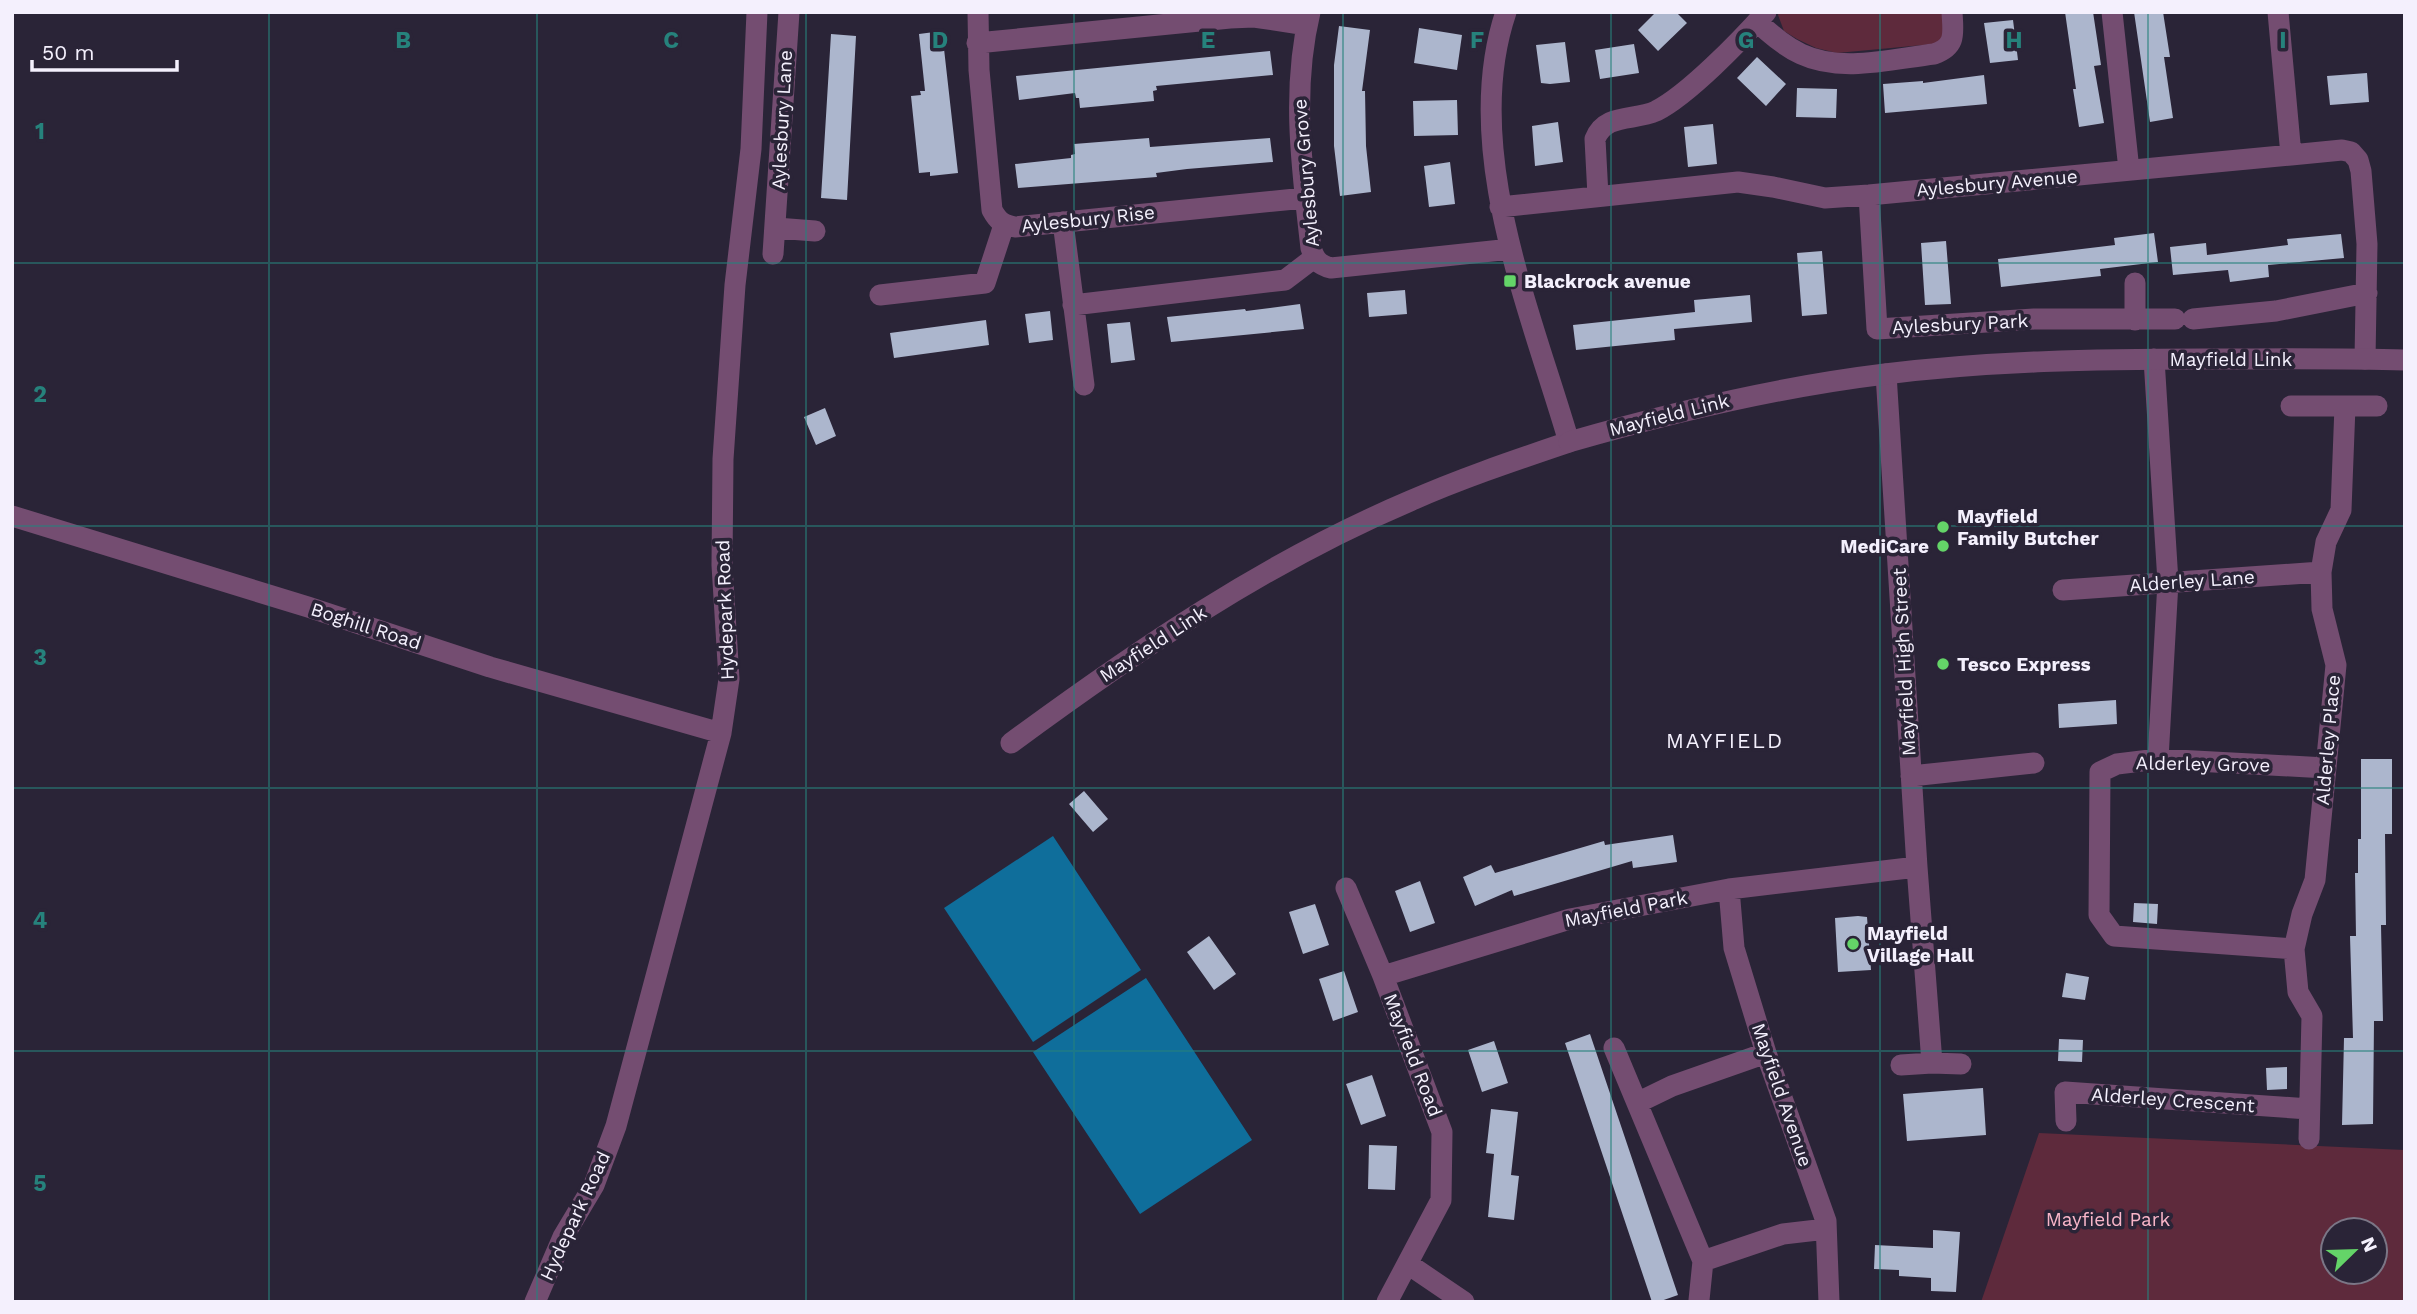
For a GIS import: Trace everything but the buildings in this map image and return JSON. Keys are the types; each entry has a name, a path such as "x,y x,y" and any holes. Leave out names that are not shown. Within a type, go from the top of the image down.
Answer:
{"street":[{"name":"Hydepark Road","path":"535,1302 564,1237 594,1185 616,1126 721,733 729,679 722,565 723,459 735,285 751,149 757,12"},
{"name":"Aylesbury Lane","path":"773,254 789,12"},
{"name":"Aylesbury Rise","path":"978,12 977,43 992,210 1004,225 1015,227 1305,198"},
{"path":"1506,12 1495,50 1492,85 1494,164 1500,207 1569,442"},
{"path":"1598,196 1595,139 1598,130 1605,123 1645,115 1675,99 1762,17 1780,42 1801,54 1821,60 1854,63 1943,51 1950,45 1953,34 1952,12"},
{"path":"2112,12 2129,170"},
{"path":"2278,12 2291,155"},
{"path":"977,43 1254,16 1308,19"},
{"name":"Aylesbury Grove","path":"1308,19 1298,90 1298,125 1311,248 1314,258 1321,266 1331,268 1511,249"},
{"name":"Aylesbury Avenue","path":"1500,207 1738,182 1825,198 2342,150 2351,152 2358,160 2361,171 2367,244 2365,359"},
{"name":"Aylesbury Park","path":"1869,195 1877,329 2034,319 2184,319 2276,311 2367,293"},
{"path":"1063,222 1084,385"},
{"path":"880,295 903,284 985,283 1004,225"},
{"path":"776,228 815,231"},
{"path":"1073,305 1285,280 1314,258"},
{"path":"2135,283 2135,320"},
{"path":"2154,359 2168,582 2158,760"},
{"name":"Mayfield Link","path":"1011,743 1154,640 1276,567 1410,500 1569,442 1632,424 1754,394 1886,374 1984,365 2154,359 2405,360"},
{"name":"Mayfield High Street","path":"1886,374 1917,867 1933,1062"},
{"path":"2291,406 2377,406"},
{"name":"Alderley Place","path":"2309,1139 2312,1016 2298,992 2294,949 2302,914 2315,880 2336,666 2322,609 2321,572 2326,542 2342,510 2345,406"},
{"name":"Boghill Road","path":"12,516 490,667 721,733"},
{"name":"Alderley Lane","path":"2063,590 2321,572"},
{"name":"Alderley Grove","path":"2294,949 2114,936 2099,915 2100,772 2117,764 2158,760 2326,768"},
{"path":"1911,776 2034,763"},
{"name":"Mayfield Park","path":"1383,975 1570,919 1729,889 1917,867"},
{"name":"Mayfield Road","path":"1346,888 1383,975 1442,1132 1441,1200 1387,1302"},
{"name":"Mayfield Avenue","path":"1729,889 1734,948 1766,1053 1826,1221 1829,1302"},
{"path":"1614,1048 1703,1261 1699,1300"},
{"path":"1637,1103 1672,1086 1766,1053"},
{"path":"1901,1065 1933,1062 1961,1064"},
{"name":"Alderley Crescent","path":"2066,1121 2065,1092 2309,1110"},
{"path":"1703,1261 1783,1234 1826,1229"},
{"path":"1408,1264 1464,1302"}],"green space":[{"path":"1779,12 1948,12 1943,38 1934,44 1837,53 1816,48 1784,31"},
{"name":"Mayfield Park","path":"2039,1133 2405,1150 2405,1302 1981,1302"}],"water":[{"path":"1053,836 1141,970 1033,1042 944,908"},
{"path":"1146,978 1252,1140 1140,1214 1033,1052"}],"place":[{"name":"Blackrock avenue","path":"1510,281"},
{"name":"Mayfield Family Butcher","path":"1943,527"},
{"name":"MediCare","path":"1943,546"},
{"name":"Tesco Express","path":"1943,664"},
{"name":"Mayfield Village Hall","path":"1853,944"}],"district":[{"name":"MAYFIELD","path":"1725,740"}]}
